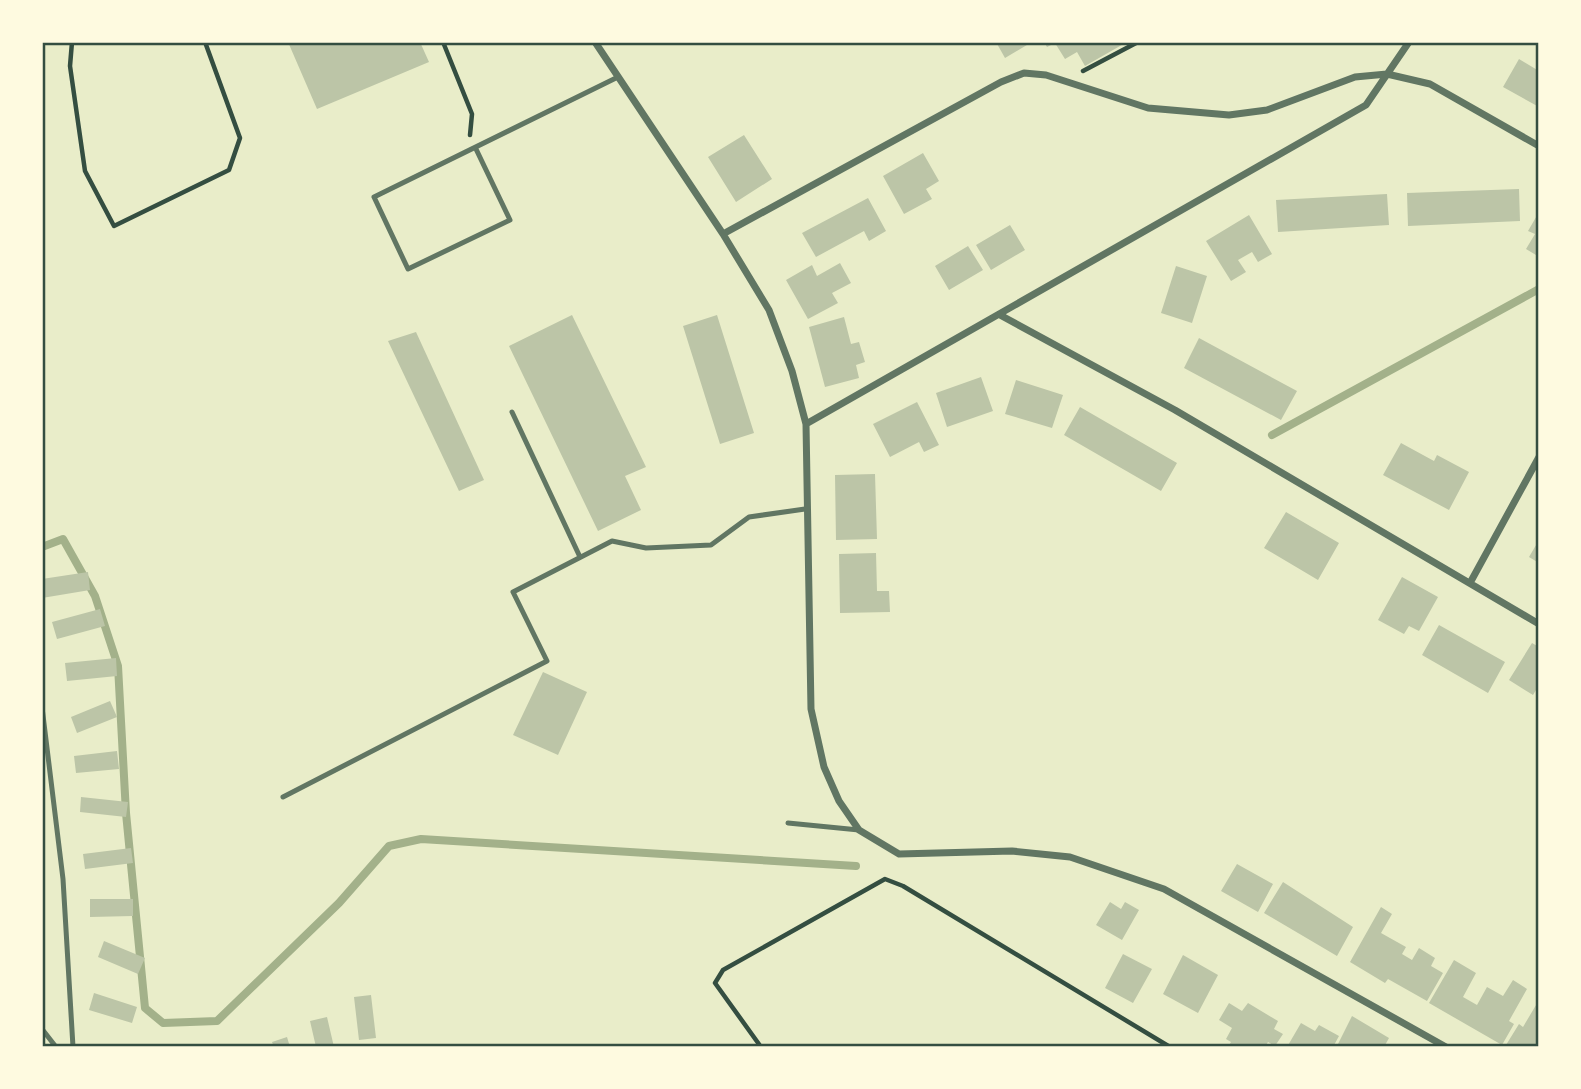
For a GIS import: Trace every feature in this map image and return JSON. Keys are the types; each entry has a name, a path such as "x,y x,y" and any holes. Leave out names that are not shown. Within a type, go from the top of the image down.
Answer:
{"street":[{"path":"595,42 723,234 769,310 792,371 806,424 805,509 811,709 824,766 839,801 859,830 899,854 1012,851 1070,857 1164,888 1446,1047"},
{"path":"806,424 1366,105 1409,42"},
{"path":"723,234 1001,82 1024,73 1046,75 1148,108 1229,115 1267,110 1355,77 1387,74 1430,84 1539,146"},
{"path":"1000,315 1175,410 1539,624"},
{"path":"1470,583 1539,457"}],"lane":[{"path":"476,149 510,220 408,269 374,197 476,149 512,127 618,78"},
{"path":"512,412 580,557"},
{"path":"283,797 547,661 513,592 612,541 646,548 711,545 750,517 805,509"},
{"path":"42,707 63,879 72,1047"},
{"path":"788,823 859,830"},
{"path":"42,1029 56,1047"}],"path":[{"path":"72,42 70,66 85,171 114,226 229,170 240,138 205,42"},
{"path":"443,42 471,114 469,133"},
{"path":"1064,82 1138,42"},
{"path":"761,1047 715,983 723,970 885,879 903,886 1170,1047"}],"building":[{"path":"288,42 420,42 429,62 317,109"},
{"path":"996,42 1032,42 1005,58"},
{"path":"1044,42 1127,42 1085,66 1077,52 1065,59 1055,43 1047,47"},
{"path":"1519,59 1539,71 1539,107 1503,87"},
{"path":"744,135 772,179 736,202 708,157"},
{"path":"923,153 939,181 926,189 932,199 904,214 883,176"},
{"path":"1519,189 1520,221 1408,226 1407,193"},
{"path":"1387,194 1389,225 1278,232 1276,200"},
{"path":"868,198 886,231 869,241 864,231 816,257 802,233"},
{"path":"1539,212 1539,250 1536,255 1526,249 1535,234 1528,231"},
{"path":"1249,215 1272,254 1258,262 1252,252 1238,260 1246,272 1231,281 1206,241"},
{"path":"1010,225 1025,250 991,270 976,245"},
{"path":"968,246 983,270 949,290 935,266"},
{"path":"840,263 851,283 832,293 838,303 808,319 786,280 812,265 817,276"},
{"path":"1176,266 1207,276 1192,323 1161,313"},
{"path":"572,315 646,467 625,476 641,510 598,531 509,346"},
{"path":"717,315 754,433 720,444 683,326"},
{"path":"844,317 851,344 859,342 865,362 856,365 859,378 825,387 809,327"},
{"path":"416,332 484,480 459,491 388,341"},
{"path":"1199,338 1297,391 1281,420 1184,368"},
{"path":"981,377 993,411 947,427 936,393"},
{"path":"1016,380 1063,395 1052,428 1005,414"},
{"path":"917,402 939,445 924,452 919,442 890,457 873,424"},
{"path":"1080,407 1177,463 1161,491 1064,435"},
{"path":"1401,443 1434,461 1437,455 1469,472 1449,510 1383,475"},
{"path":"875,474 877,539 836,540 835,475"},
{"path":"1286,512 1339,543 1318,580 1264,548"},
{"path":"1539,540 1539,563 1529,557"},
{"path":"876,553 877,591 889,591 890,612 840,613 839,554"},
{"path":"88,572 90,590 42,598 42,579"},
{"path":"1402,577 1438,597 1419,631 1409,626 1404,634 1378,620"},
{"path":"100,609 105,626 57,639 52,622"},
{"path":"1439,625 1505,662 1488,693 1422,655"},
{"path":"1532,643 1539,647 1539,685 1533,695 1509,680"},
{"path":"116,658 117,676 67,681 65,663"},
{"path":"543,672 587,692 558,755 513,735"},
{"path":"110,701 117,717 77,733 71,717"},
{"path":"117,751 119,769 76,773 74,756"},
{"path":"81,797 128,802 126,817 80,812"},
{"path":"131,848 133,863 85,869 83,854"},
{"path":"1237,864 1273,884 1258,912 1221,891"},
{"path":"1283,882 1353,927 1337,956 1264,913"},
{"path":"90,899 133,899 133,916 90,917"},
{"path":"1110,902 1121,909 1125,902 1139,910 1122,940 1096,925"},
{"path":"1381,907 1392,914 1381,933 1406,947 1402,954 1412,960 1419,948 1435,958 1431,966 1443,973 1427,1001 1388,979 1385,983 1350,962"},
{"path":"104,941 145,958 138,974 98,957"},
{"path":"1123,954 1152,969 1133,1003 1105,988"},
{"path":"1183,955 1218,975 1198,1013 1163,994"},
{"path":"1454,960 1476,973 1463,997 1477,1005 1487,987 1503,996 1513,980 1527,989 1509,1021 1514,1024 1502,1045 1429,1003"},
{"path":"94,993 137,1007 132,1023 89,1010"},
{"path":"371,995 376,1038 359,1040 354,997"},
{"path":"1539,1000 1539,1047 1506,1045 1519,1024 1523,1027"},
{"path":"1229,1003 1242,1011 1248,1003 1278,1021 1274,1029 1283,1034 1275,1046 1268,1042 1265,1047 1228,1047 1231,1042 1226,1039 1232,1028 1219,1020"},
{"path":"1352,1016 1389,1038 1384,1047 1338,1044"},
{"path":"327,1017 334,1047 316,1047 310,1021"},
{"path":"1301,1023 1315,1031 1319,1025 1339,1036 1333,1047 1287,1047"},
{"path":"287,1037 290,1047 274,1047 272,1042"}],"waterway":[{"path":"1272,435 1539,289"},
{"path":"42,547 63,539 95,596 118,666 126,813 145,1008 163,1023 217,1021 339,903 389,846 421,839 856,866"}]}
